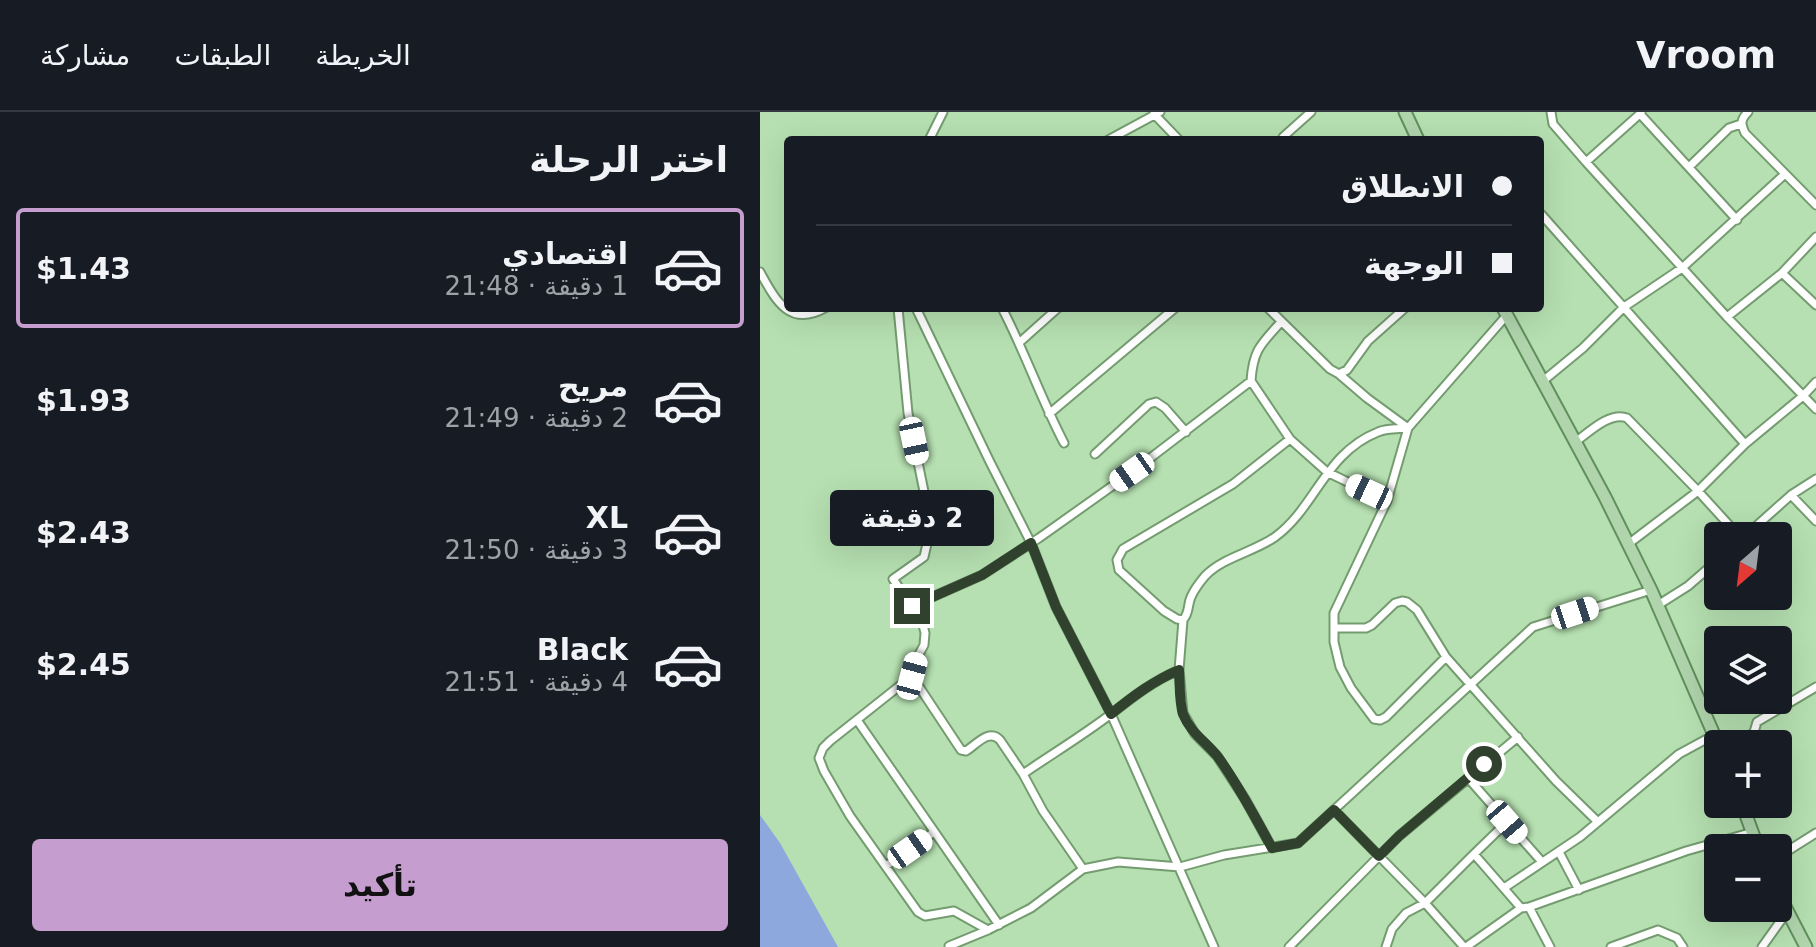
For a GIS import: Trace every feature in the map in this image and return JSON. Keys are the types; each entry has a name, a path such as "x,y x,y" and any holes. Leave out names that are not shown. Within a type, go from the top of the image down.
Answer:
{"main road":[{"path":"1405,112 1416,136"},
{"path":"1505,312 1605,497 1651,590 1712,730"},
{"path":"1748,818 1753,832"},
{"path":"1792,921 1806,947"}],"street":[{"path":"931,136 943,112"},
{"path":"1284,136 1311,112"},
{"path":"1748,112 1741,124 1745,133 1816,205"},
{"path":"1115,136 1156,113 1176,136"},
{"path":"1586,162 1641,113 1737,220"},
{"path":"1549,114 1553,124 1586,162 1727,317 1816,409"},
{"path":"1689,167 1729,128 1741,124"},
{"path":"1543,381 1583,348 1624,307 1682,268 1785,174"},
{"path":"1544,217 1745,444"},
{"path":"1727,317 1782,273 1816,237"},
{"path":"760,272 774,297 784,307"},
{"path":"1782,273 1816,305"},
{"path":"791,312 815,312"},
{"path":"898,312 908,413 931,526 924,557 893,579 922,621 924,645 912,676 823,748 819,758 850,816 918,912 925,916 954,911 988,930"},
{"path":"918,312 1031,543 1056,607 1111,714 1214,947"},
{"path":"1004,312 1064,443"},
{"path":"1020,342 1054,312"},
{"path":"1049,414 1170,312"},
{"path":"1272,312 1330,369 1408,428"},
{"path":"1339,374 1347,370 1368,341 1401,312"},
{"path":"1446,657 1386,717 1374,719 1340,667 1334,642 1334,613 1387,501 1408,428 1505,312"},
{"path":"1281,322 1258,348 1251,381 1290,439 1327,472 1387,501"},
{"path":"912,606 982,575 1031,543 1186,432 1251,381"},
{"path":"1627,545 1698,491 1745,444 1816,382"},
{"path":"1095,454 1149,404 1156,402 1186,432"},
{"path":"1574,443 1605,422 1621,416 1627,418 1728,522"},
{"path":"1272,848 1217,756 1195,734 1183,713 1179,670 1183,620 1188,613 1191,597 1206,575 1275,537 1302,510 1327,472 1359,442 1380,431 1408,428"},
{"path":"1183,620 1164,611 1119,570 1117,560 1123,549 1233,484 1290,439"},
{"path":"1759,522 1816,479"},
{"path":"1791,495 1816,521"},
{"path":"1658,605 1704,572"},
{"path":"949,946 1031,908 1083,869 1118,862 1180,867 1224,855 1298,843 1533,627 1651,590"},
{"path":"1334,628 1366,628 1395,603 1407,602 1417,610 1446,657 1556,781 1598,822"},
{"path":"1023,774 1133,696 1179,670"},
{"path":"912,676 961,750 966,751 986,737 996,736 1083,869"},
{"path":"1755,730 1757,722 1816,687"},
{"path":"857,720 999,925"},
{"path":"1289,947 1399,836 1518,737"},
{"path":"1504,888 1559,852 1679,754 1704,745"},
{"path":"1468,778 1542,862"},
{"path":"1334,810 1465,947 1525,907 1686,851 1753,832"},
{"path":"1386,947 1392,929 1406,913 1425,903 1507,822"},
{"path":"886,866 934,832"},
{"path":"1792,848 1816,833"},
{"path":"1559,852 1579,890"},
{"path":"1474,854 1525,907 1550,947"},
{"path":"1762,947 1780,922"},
{"path":"1611,947 1658,930 1677,938 1683,947"}],"water":[{"path":"760,815 780,843 838,947 760,947"}],"route":[{"path":"912,606 982,575 1031,543 1056,607 1111,714 1133,696 1179,670 1183,713 1195,734 1217,756 1272,848 1298,843 1334,810 1379,856 1484,764"}]}
